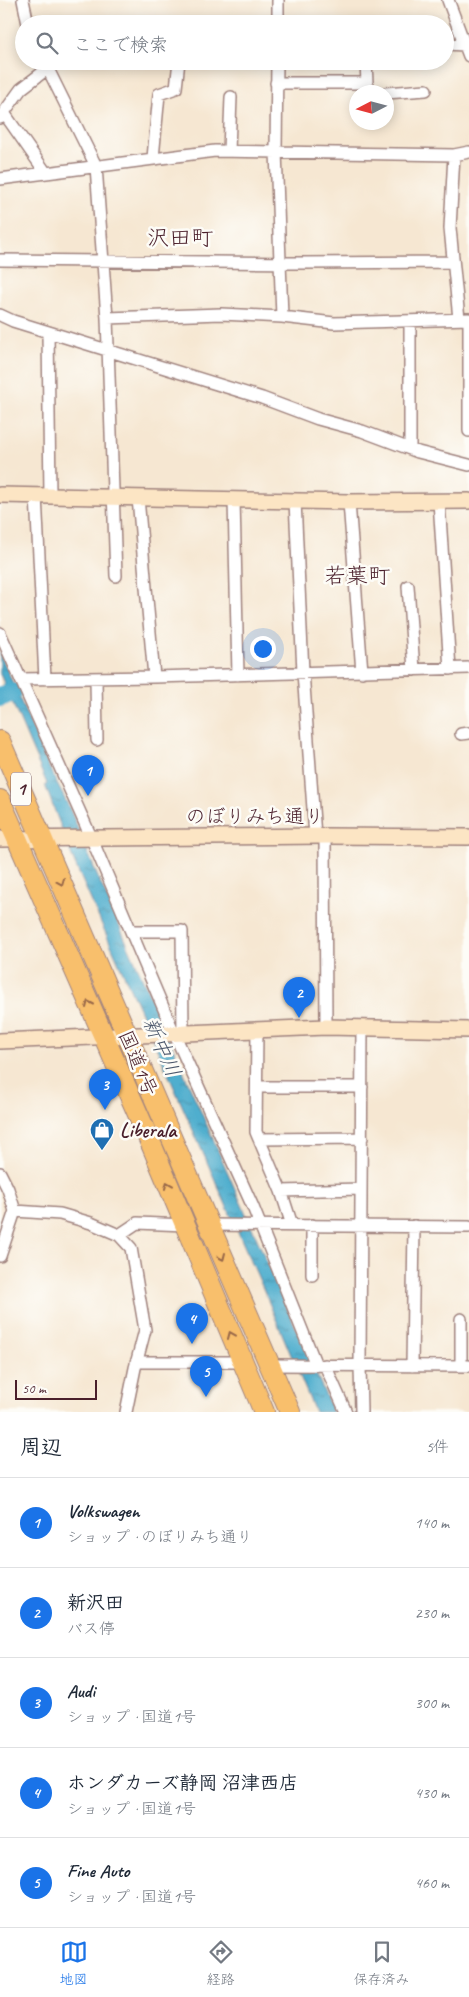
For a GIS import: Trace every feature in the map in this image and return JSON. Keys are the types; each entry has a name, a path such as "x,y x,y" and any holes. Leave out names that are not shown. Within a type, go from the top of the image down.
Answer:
{"highway":[{"name":"国道1号","path":"0,740 46,838 278,1364 290,1412"},
{"name":"国道1号","path":"0,800 8,838 104,1037 264,1412"}],"street":[{"path":"23,0 26,15"},
{"path":"278,0 278,15"},
{"path":"448,0 454,15"},
{"path":"454,16 467,51"},
{"path":"454,47 467,51"},
{"path":"40,70 21,90 2,116 46,173"},
{"path":"48,70 96,166 109,352 116,576"},
{"path":"153,158 159,94 176,88 177,70"},
{"path":"277,70 276,151 282,317"},
{"path":"367,70 369,85"},
{"path":"276,83 349,87"},
{"path":"394,92 426,90"},
{"path":"229,151 232,97"},
{"path":"0,179 215,150 454,155 469,152"},
{"path":"454,155 450,228 453,262 466,319 469,431"},
{"path":"0,260 280,263 453,262"},
{"path":"107,318 221,314 282,317 334,323 466,319"},
{"path":"0,315 109,352 262,398 318,419 362,431 410,449 469,465"},
{"path":"410,321 410,449"},
{"path":"45,679 43,496 48,332"},
{"path":"0,494 349,502 469,501"},
{"path":"138,498 154,677"},
{"path":"234,500 238,674"},
{"path":"295,501 303,672 320,836 326,1027"},
{"path":"439,501 450,669"},
{"path":"349,502 362,672"},
{"path":"408,586 414,670"},
{"path":"0,633 178,1033 320,1365 346,1412"},
{"path":"21,679 469,668"},
{"path":"96,678 97,740"},
{"name":"のぼりみち通り","path":"8,838 469,837"},
{"path":"132,931 182,931 178,1033"},
{"path":"0,1041 326,1027 469,1030"},
{"path":"361,1412 362,1027"},
{"path":"257,1030 256,1132 281,1191 292,1225"},
{"path":"256,1087 362,1087"},
{"path":"259,1139 362,1138"},
{"path":"0,1173 8,1189 15,1211 0,1256"},
{"path":"281,1191 361,1189"},
{"path":"15,1211 60,1214 91,1223 119,1235 131,1248 145,1330 136,1362 126,1412"},
{"path":"119,1235 138,1223 185,1225"},
{"path":"216,1225 469,1226"},
{"path":"312,1225 312,1275"},
{"path":"412,1366 414,1226"},
{"path":"278,1364 465,1366 460,1319"},
{"path":"136,1362 242,1362"}],"water":[{"path":"0,653 333,1412 315,1412 262,1286 75,864 45,785 47,784 0,674"}],"waterway":[{"name":"新中川","path":"0,697 12,692"}],"place":[{"name":"Volkswagen","path":"88,796"},
{"name":"新沢田","path":"299,1018"},
{"name":"Audi","path":"105,1110"},
{"name":"Liberala","path":"102,1151"},
{"name":"ホンダカーズ静岡 沼津西店","path":"192,1344"},
{"name":"Fine Auto","path":"206,1397"}],"district":[{"name":"沢田町","path":"180,238"},
{"name":"若葉町","path":"357,576"}]}
